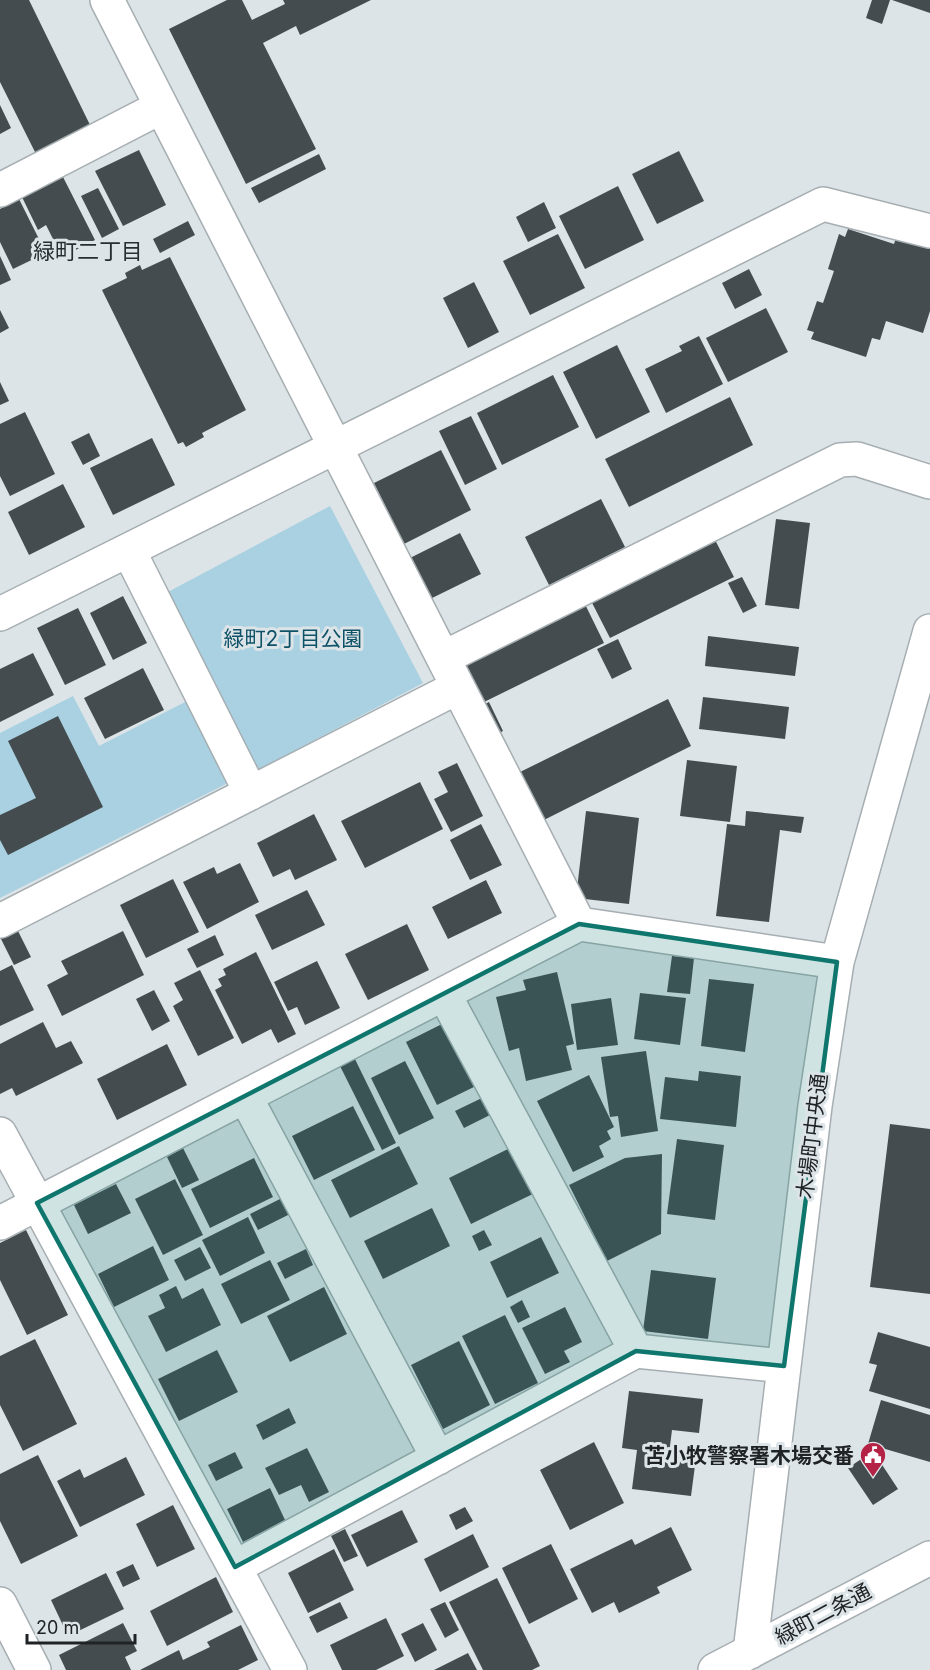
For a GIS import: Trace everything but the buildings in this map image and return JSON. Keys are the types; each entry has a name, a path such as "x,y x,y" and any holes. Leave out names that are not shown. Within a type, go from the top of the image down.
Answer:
{"street":[{"path":"107,0 579,924"},
{"path":"0,190 161,106"},
{"path":"0,614 823,204 930,231"},
{"path":"443,658 840,459 857,459 930,482"},
{"path":"129,551 251,793"},
{"name":"木場町中央通","path":"750,1652 815,1106 837,962 930,631"},
{"path":"0,921 458,687"},
{"path":"0,1223 246,1098 579,924 837,962"},
{"path":"444,994 636,1351"},
{"path":"246,1098 438,1458"},
{"path":"0,1134 290,1670"},
{"path":"235,1567 636,1351 784,1366"},
{"name":"緑町二条通","path":"715,1670 930,1558"},
{"path":"0,1604 34,1670"}],"highlighted area":[{"path":"579,924 837,962 784,1366 636,1351 235,1567 37,1203"}],"green space":[{"name":"緑町2丁目公園","path":"330,506 423,683 256,771 164,594"},
{"path":"73,696 99,746 187,701 228,783 0,898 0,733"}],"place":[{"name":"苫小牧警察署木場交番","path":"873,1478"}],"district":[{"name":"緑町二丁目","path":"88,251"}]}
